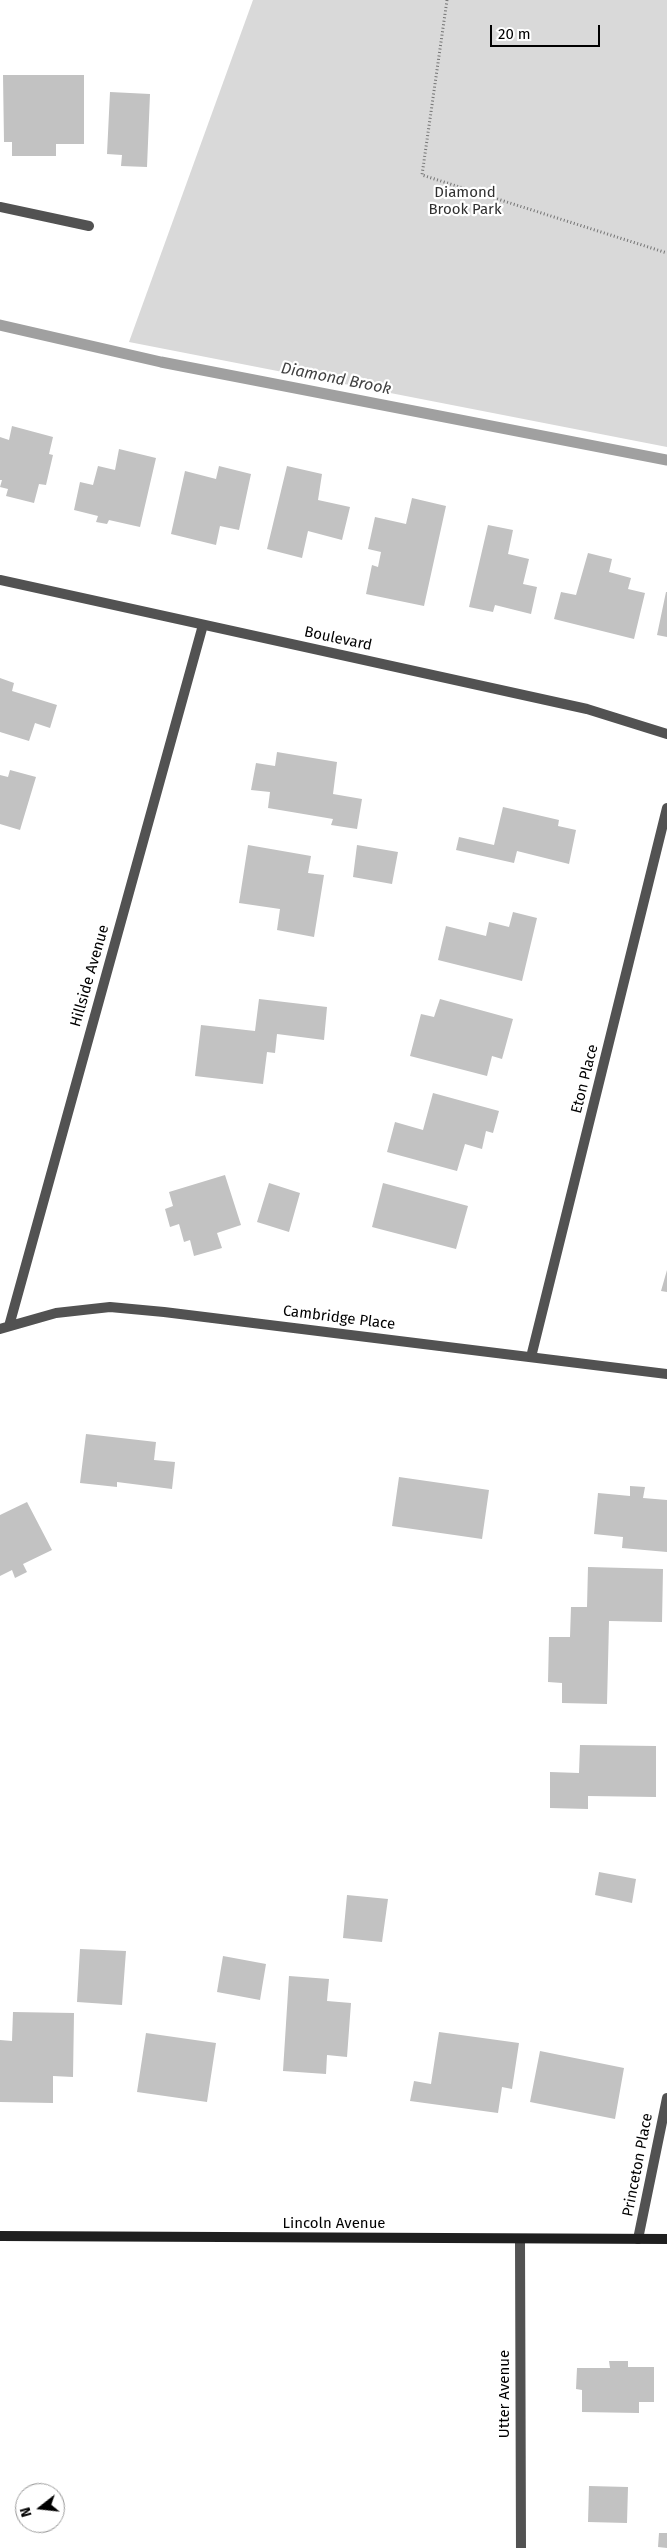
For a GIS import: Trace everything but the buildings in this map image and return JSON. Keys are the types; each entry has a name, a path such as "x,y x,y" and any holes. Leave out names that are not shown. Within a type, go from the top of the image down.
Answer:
{"main road":[{"name":"Lincoln Avenue","path":"0,2236 520,2240 667,2239"}],"street":[{"path":"0,207 89,226"},
{"name":"Boulevard","path":"0,580 587,709 667,734"},
{"name":"Hillside Avenue","path":"4,1327 203,625"},
{"name":"Eton Place","path":"531,1357 667,808"},
{"name":"Cambridge Place","path":"4,1327 56,1313 110,1308 174,1313 667,1374"},
{"name":"Princeton Place","path":"638,2239 667,2098"},
{"name":"Utter Avenue","path":"520,2240 521,2548"}],"path":[{"path":"446,0 422,175 667,252"}],"green space":[{"name":"Diamond Brook Park","path":"253,0 667,0 667,447 129,342"}],"waterway":[{"name":"Diamond Brook","path":"0,325 161,362 667,460"}]}
